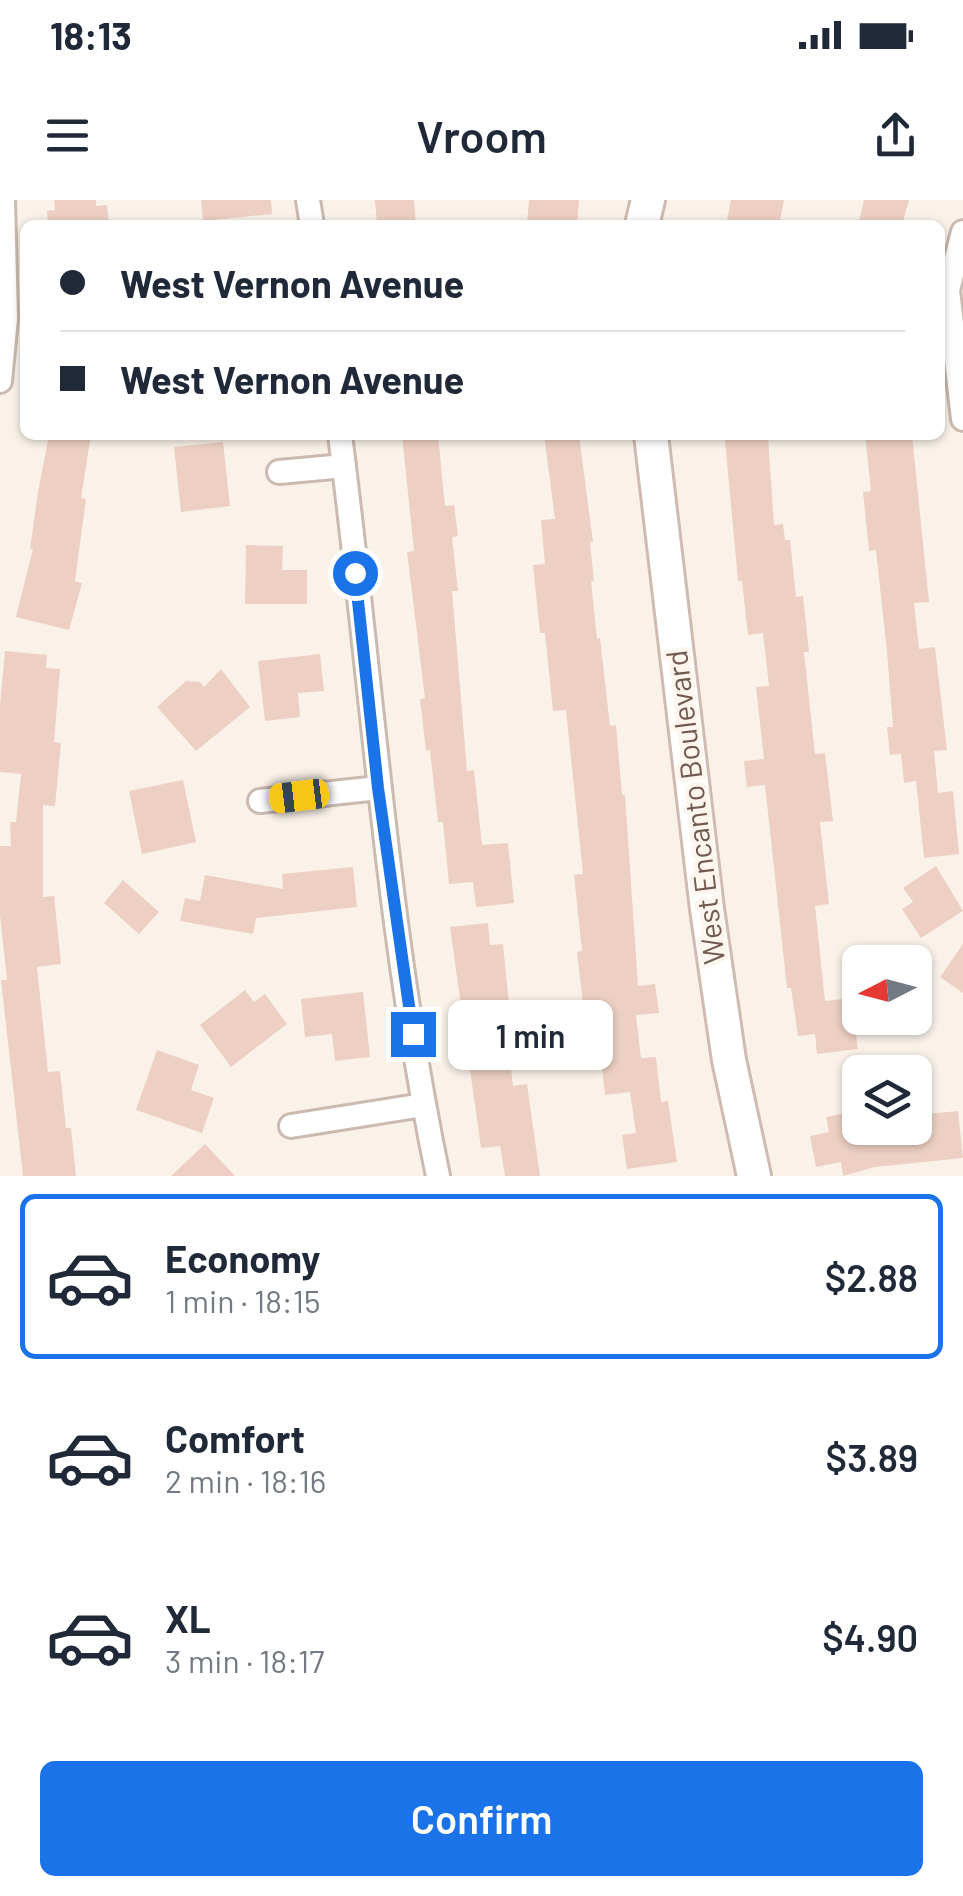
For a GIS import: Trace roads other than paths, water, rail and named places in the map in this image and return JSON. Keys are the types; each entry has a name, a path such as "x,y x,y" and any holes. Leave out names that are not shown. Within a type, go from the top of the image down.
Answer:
{"street":[{"path":"0,382 6,318 3,200"},
{"path":"963,232 948,290 963,419"},
{"path":"341,440 378,788 423,1105 438,1176"},
{"name":"West Encanto Boulevard","path":"652,440 706,910 728,1060 754,1176"},
{"path":"279,472 344,466"},
{"path":"260,801 378,788"},
{"path":"291,1126 423,1105"}]}
